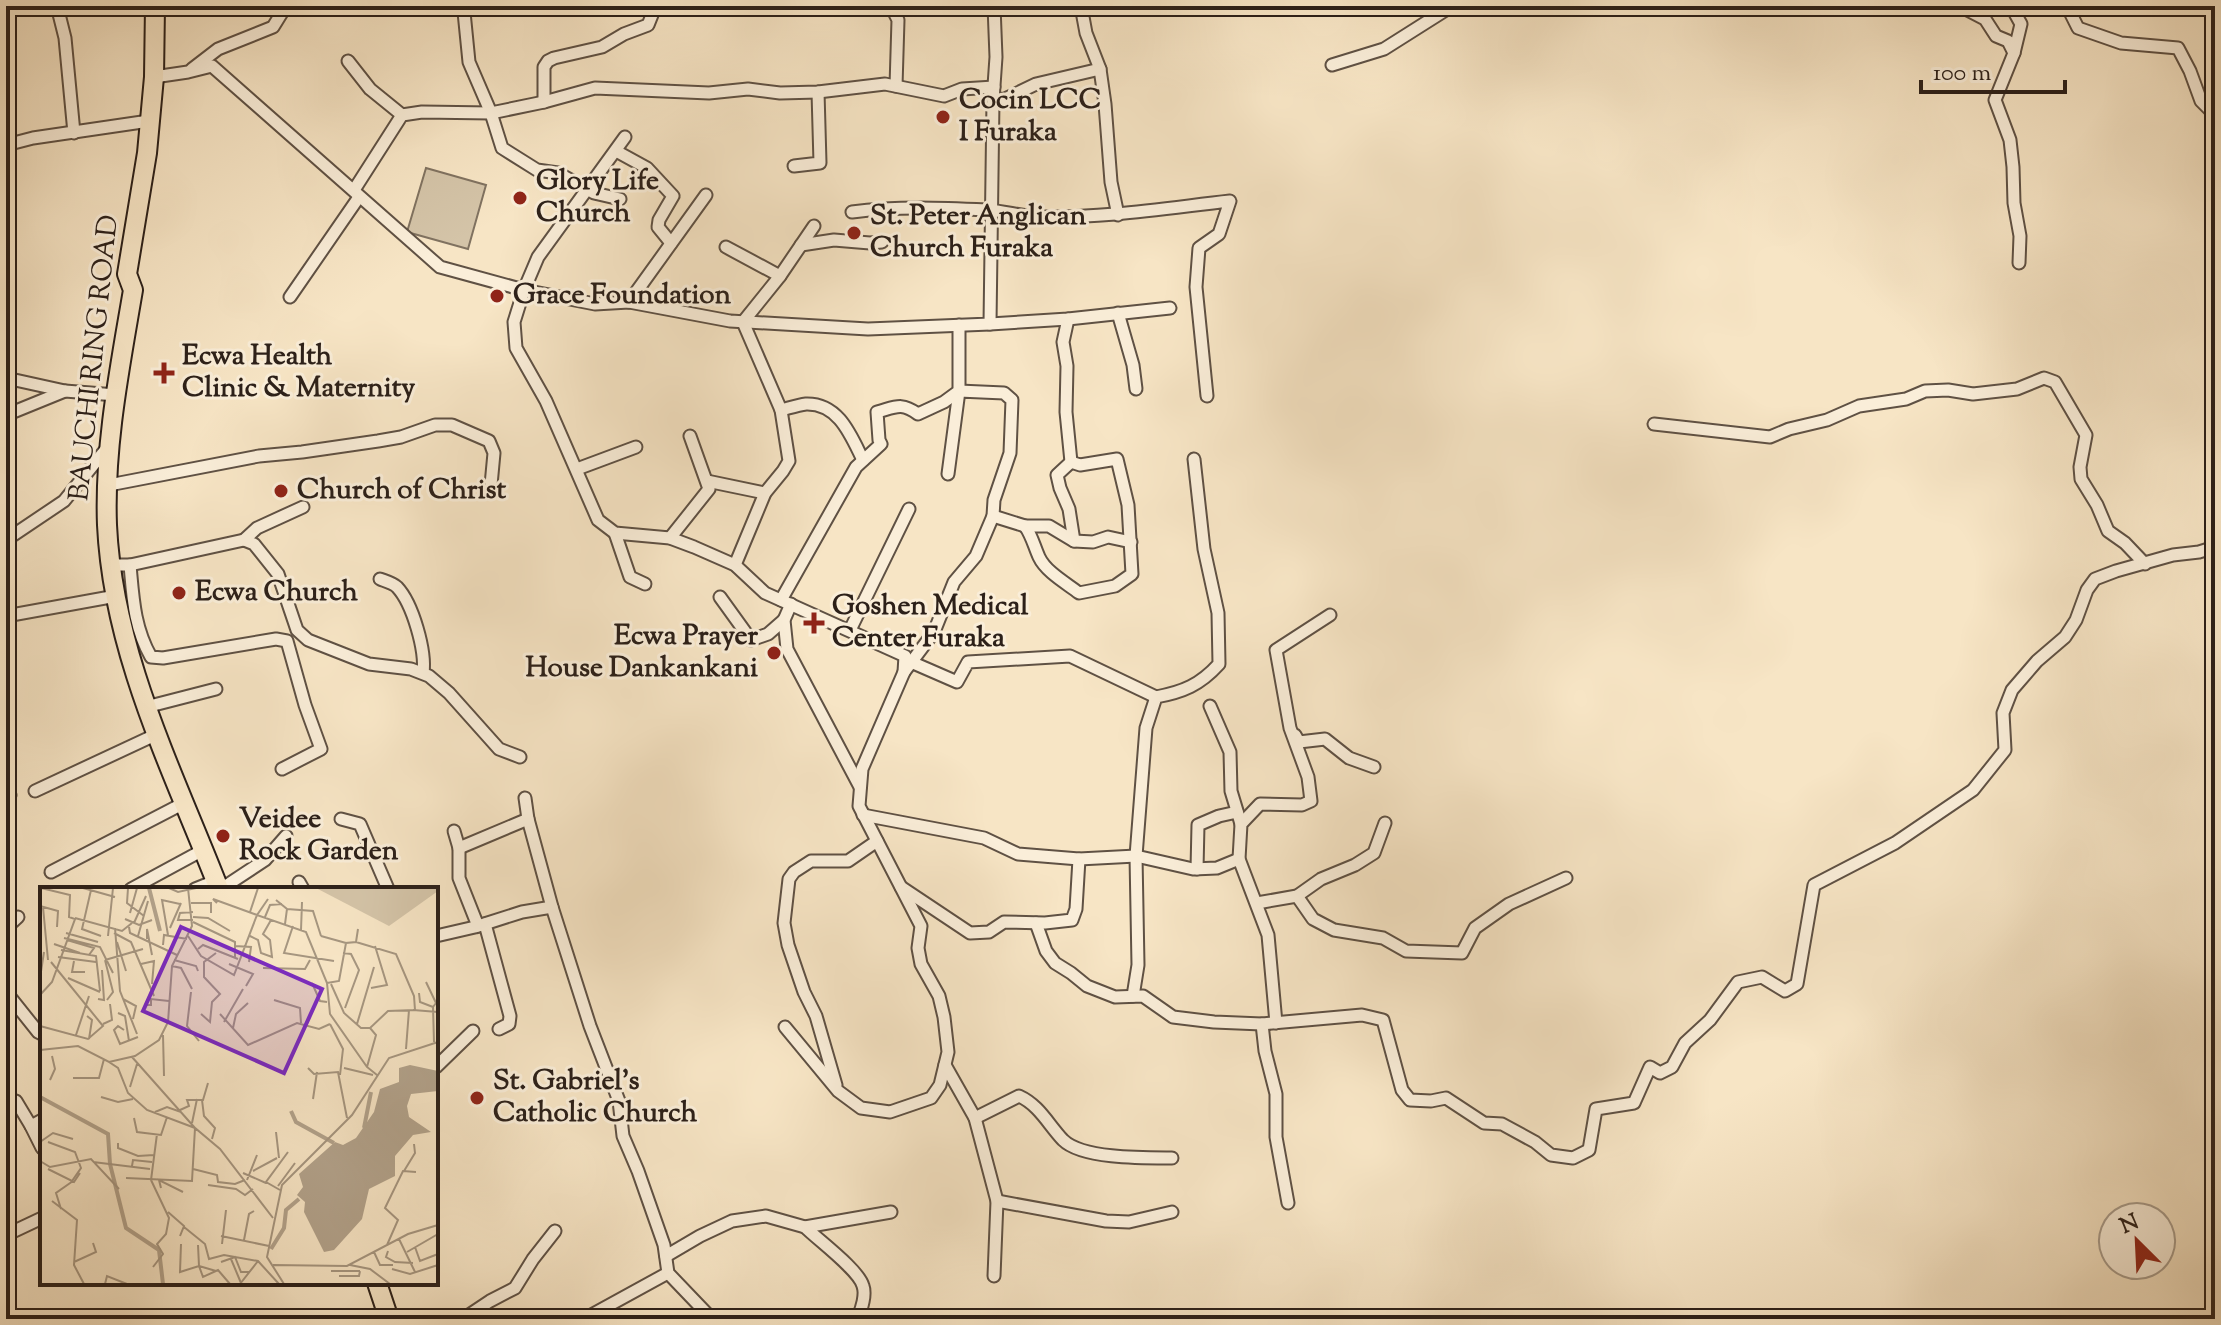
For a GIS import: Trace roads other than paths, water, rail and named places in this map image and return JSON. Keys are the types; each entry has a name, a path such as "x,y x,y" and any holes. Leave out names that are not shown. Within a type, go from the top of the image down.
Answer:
{"main road":[{"name":"BAUCHI RING ROAD","path":"155,6 154,77 147,153 110,445 107,526 120,565 116,596 146,707 218,886"},
{"path":"378,1285 389,1319"}],"street":[{"path":"57,6 65,38 74,133"},
{"path":"188,72 218,49 273,27 286,6"},
{"path":"544,102 544,67 548,61 602,47 648,25 652,15 647,6"},
{"path":"891,6 898,20 896,86"},
{"path":"990,324 990,210 996,57 994,6"},
{"path":"1081,6 1086,33 1100,69 1111,182 1118,215"},
{"path":"1332,65 1384,49 1452,6"},
{"path":"1960,6 1985,19 1996,36 2008,41 2014,53"},
{"path":"2011,6 2021,24 2014,53 1995,100 2010,140 2014,203 2020,236 2019,263"},
{"path":"2067,6 2078,28 2121,43 2178,48 2201,101 2215,115"},
{"path":"464,12 469,62 502,148 537,170 558,173 594,193 620,199"},
{"path":"348,61 370,89 402,115 422,112 491,113 595,88 709,93 748,89 780,93 885,84 944,96 962,89 994,87"},
{"path":"154,77 212,66 440,267 524,290 595,304 629,302 743,322 868,329 1068,319 1170,308"},
{"path":"993,100 1005,99 1036,84 1100,69"},
{"path":"794,166 820,163 818,92"},
{"path":"290,297 402,115"},
{"path":"6,145 33,138 149,121"},
{"path":"625,137 538,257 514,322 516,348 546,401 598,520 615,533 670,538 735,565 765,593 905,656 908,667"},
{"path":"616,151 647,168 673,196 658,227 671,243"},
{"path":"629,302 706,195"},
{"path":"852,212 873,209 990,210 1039,217 1118,215 1230,201 1219,234 1199,248 1196,287 1207,396"},
{"path":"743,322 814,226"},
{"path":"801,245 834,240 882,242"},
{"path":"726,247 780,276"},
{"path":"1118,313 1133,365 1136,389"},
{"path":"1068,319 1063,342 1071,462"},
{"path":"735,565 765,493 789,461 781,410 743,322"},
{"path":"948,474 959,391 959,325"},
{"path":"6,378 65,391 116,395"},
{"path":"1654,424 1770,437 1827,420 1859,406 1906,399 1925,391 1948,390 1973,394 2017,389 2044,378 2055,382 2086,435 2081,479 2108,531 2145,564"},
{"path":"6,415 65,391"},
{"path":"785,1027 838,1091 861,1108 890,1112 931,1098 940,1085 948,1052 944,1017 939,996 921,964 918,948 921,926 859,806 860,787 862,769 908,667 934,632 954,582 976,556 993,516 994,500 1010,453 1012,400 1004,393 959,391 918,414 901,405 877,412 881,444 856,467 786,602 787,649 860,787"},
{"path":"781,410 807,404 827,408 846,425 863,460"},
{"path":"109,485 259,456 401,437 435,425 452,425 489,441 494,453 491,485"},
{"path":"670,538 709,489 690,436"},
{"path":"6,540 64,501 110,445"},
{"path":"577,469 636,447"},
{"path":"1025,526 1040,560 1079,593 1115,586 1132,574 1128,505 1117,459 1080,465 1071,462"},
{"path":"908,667 957,682 968,662 1070,656 1156,697 1175,694 1203,681 1219,664 1218,613 1204,549 1194,459"},
{"path":"1071,462 1057,475 1069,509 1074,541"},
{"path":"707,481 765,493"},
{"path":"282,769 321,749 287,641 276,639 163,658 151,657 141,639 120,565 244,540 257,528 303,507"},
{"path":"850,630 909,509"},
{"path":"993,516 1025,526 1049,526 1074,541 1093,542 1108,537 1131,542"},
{"path":"615,533 630,577 645,584"},
{"path":"244,540 254,544 278,574 297,630 308,640 369,664 423,673 449,693 499,749 520,757"},
{"path":"1036,923 1046,951 1055,963 1087,986 1115,997 1143,996 1173,1017 1262,1024 1362,1015 1383,1020 1402,1090 1410,1100 1446,1098 1484,1123 1502,1124 1535,1142 1551,1155 1573,1158 1589,1150 1596,1109 1634,1103 1650,1067 1660,1073 1672,1067 1685,1043 1710,1020 1738,982 1762,977 1785,991 1797,984 1814,885 1895,843 1973,790 2005,750 2003,713 2012,690 2037,661 2065,637 2095,579 2173,555 2215,547"},
{"path":"380,579 396,586 409,608 425,660 423,673"},
{"path":"6,616 116,596"},
{"path":"720,597 751,640 768,634 784,620"},
{"path":"1197,869 1198,825 1219,816 1239,818 1260,804 1302,805 1311,801 1308,777 1290,728 1276,650 1330,615"},
{"path":"146,707 216,689"},
{"path":"1133,996 1138,965 1136,856 1146,728 1156,697"},
{"path":"1210,706 1230,752 1231,791 1239,818 1239,859 1268,935 1276,1023"},
{"path":"1290,728 1299,742 1325,739 1349,758 1374,767"},
{"path":"35,791 155,735"},
{"path":"525,798 552,907 590,1026 619,1101 623,1136 664,1245 668,1273 712,1319"},
{"path":"51,872 184,803"},
{"path":"863,815 984,838 1018,854 1079,859 1136,856 1197,869 1217,868 1239,859"},
{"path":"341,819 360,824 387,887"},
{"path":"459,848 528,819"},
{"path":"1257,903 1297,896 1321,879 1355,865 1374,853 1385,823"},
{"path":"454,831 459,848 459,878 482,925 510,1016 509,1024 499,1029"},
{"path":"218,886 265,860 286,836"},
{"path":"838,1091 816,1016 788,945 784,923 789,879 811,861 848,861 877,841"},
{"path":"135,887 203,850"},
{"path":"900,887 970,933 989,932 1004,922 1072,920 1076,909 1079,859"},
{"path":"1297,896 1313,919 1334,930 1383,938 1406,951 1462,953 1475,928 1509,904 1566,878"},
{"path":"438,936 522,912 552,907"},
{"path":"6,928 18,917"},
{"path":"6,993 40,1035"},
{"path":"1262,1024 1276,1094 1276,1137 1288,1203"},
{"path":"438,1065 473,1031"},
{"path":"945,1065 975,1118 997,1201 994,1276"},
{"path":"975,1118 1019,1096 1031,1102 1065,1143 1080,1151 1133,1158 1172,1158"},
{"path":"6,1107 16,1101 37,1123"},
{"path":"997,1201 1106,1221 1129,1222 1172,1212"},
{"path":"666,1256 732,1221 766,1216 805,1227 891,1212"},
{"path":"6,1235 40,1219"},
{"path":"805,1227 855,1272 864,1287 861,1311 856,1318"},
{"path":"463,1319 515,1288 555,1231"},
{"path":"584,1319 668,1273"},
{"path":"856,1318 873,1319"}],"place":[{"name":"Cocin LCC I Furaka","path":"943,117"},
{"name":"Glory Life Church","path":"520,198"},
{"name":"St. Peter Anglican Church Furaka","path":"854,233"},
{"name":"Grace Foundation","path":"497,296"},
{"name":"Ecwa Health Clinic & Maternity","path":"164,373"},
{"name":"Church of Christ","path":"281,491"},
{"name":"Ecwa Church","path":"179,593"},
{"name":"Goshen Medical Center Furaka","path":"814,623"},
{"name":"Ecwa Prayer House Dankankani","path":"774,653"},
{"name":"Veidee Rock Garden","path":"223,836"},
{"name":"St. Gabriel's Catholic Church","path":"477,1098"}]}
